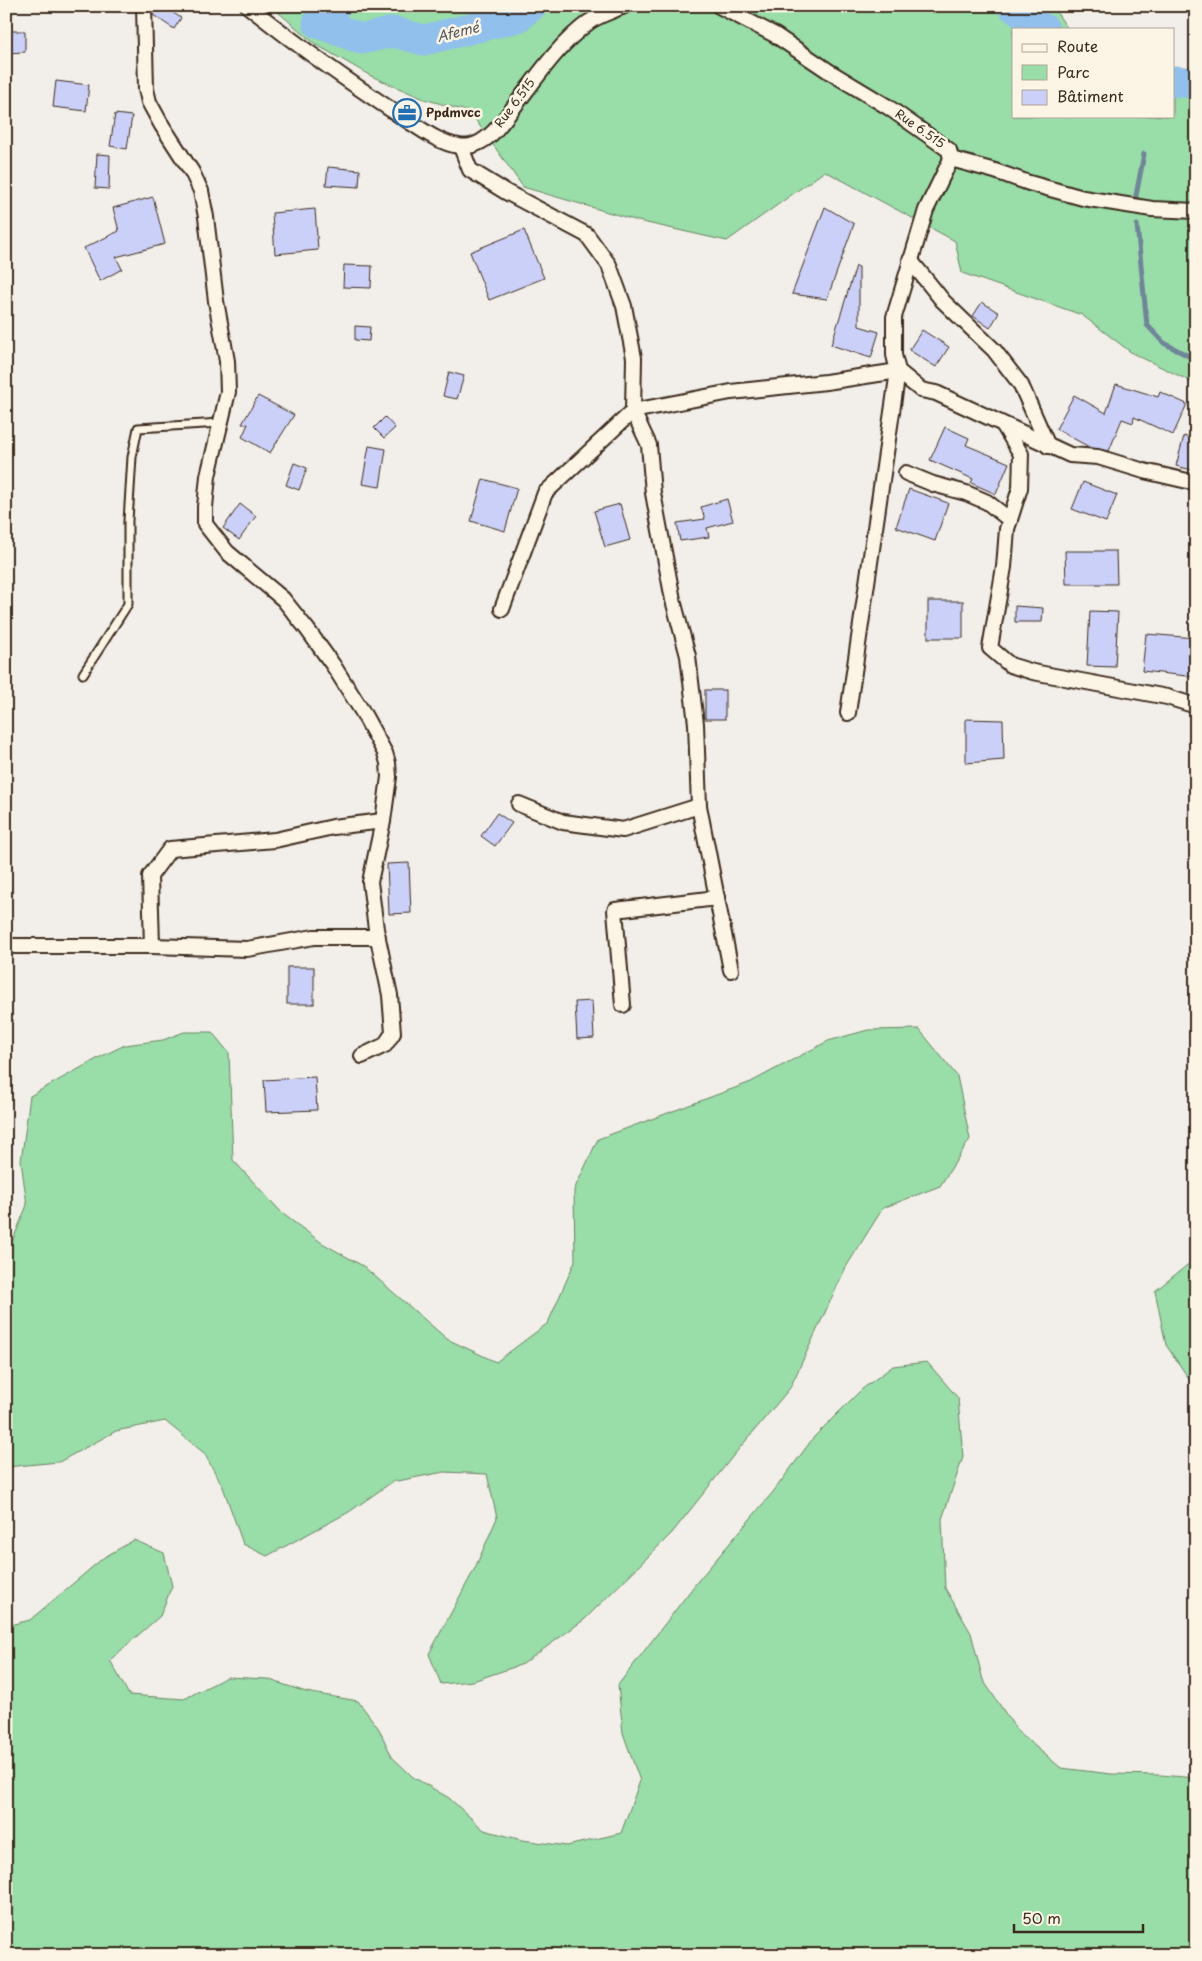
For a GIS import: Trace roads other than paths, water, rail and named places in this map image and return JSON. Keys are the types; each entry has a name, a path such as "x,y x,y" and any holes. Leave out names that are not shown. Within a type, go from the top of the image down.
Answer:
{"street":[{"path":"144,6 145,81 149,102 201,191 216,301 227,360 228,392 208,476 205,524 227,552 283,599 333,665 362,711 385,753 388,763 389,777 383,821 370,882 378,937 390,995 392,1033 386,1045 362,1056"},
{"path":"248,6 298,46 352,84 443,142 461,147 470,170 506,192 587,235 609,265 624,306 634,358 633,410 650,445 654,493 673,600 688,656 696,724 699,806 731,970"},
{"name":"Rue 6.515","path":"461,147 476,144 497,128 535,76 560,48 590,21 624,6"},
{"name":"Rue 6.515","path":"719,6 775,35 830,72 888,107 949,150 951,159 1083,198 1152,209 1196,211"},
{"path":"848,713 898,371 894,355 894,317 926,210 951,159"},
{"path":"910,260 943,301 994,350 1020,385 1048,446"},
{"path":"502,609 545,493 633,410 731,392 826,382 898,371 921,390 936,393 1070,455 1098,457 1144,471 1196,483"},
{"path":"1004,426 1021,454 1020,488 1010,520 990,648 1010,666 1168,696 1196,706"},
{"path":"906,472 933,484 966,493 987,502 1010,520"},
{"path":"519,804 563,822 622,830 699,806"},
{"path":"152,946 150,876 170,849 275,840 333,827 383,821"},
{"path":"623,1005 615,910 717,898"},
{"path":"6,946 152,946 247,949 314,937 378,937"}],"lane":[{"path":"83,674 128,604 128,521 131,466 138,428 221,423"}],"waterway":[{"name":"Afemé","path":"335,6 318,23 362,39 393,32 424,40 518,17 531,6"},
{"name":"Afemé","path":"1013,6 1042,28"},
{"name":"Afemé","path":"1174,81 1196,83"},
{"path":"1135,201 1144,154"},
{"path":"1137,225 1147,325 1164,343 1196,360"}],"place":[{"name":"Ppdmvcc","path":"407,113"}]}
